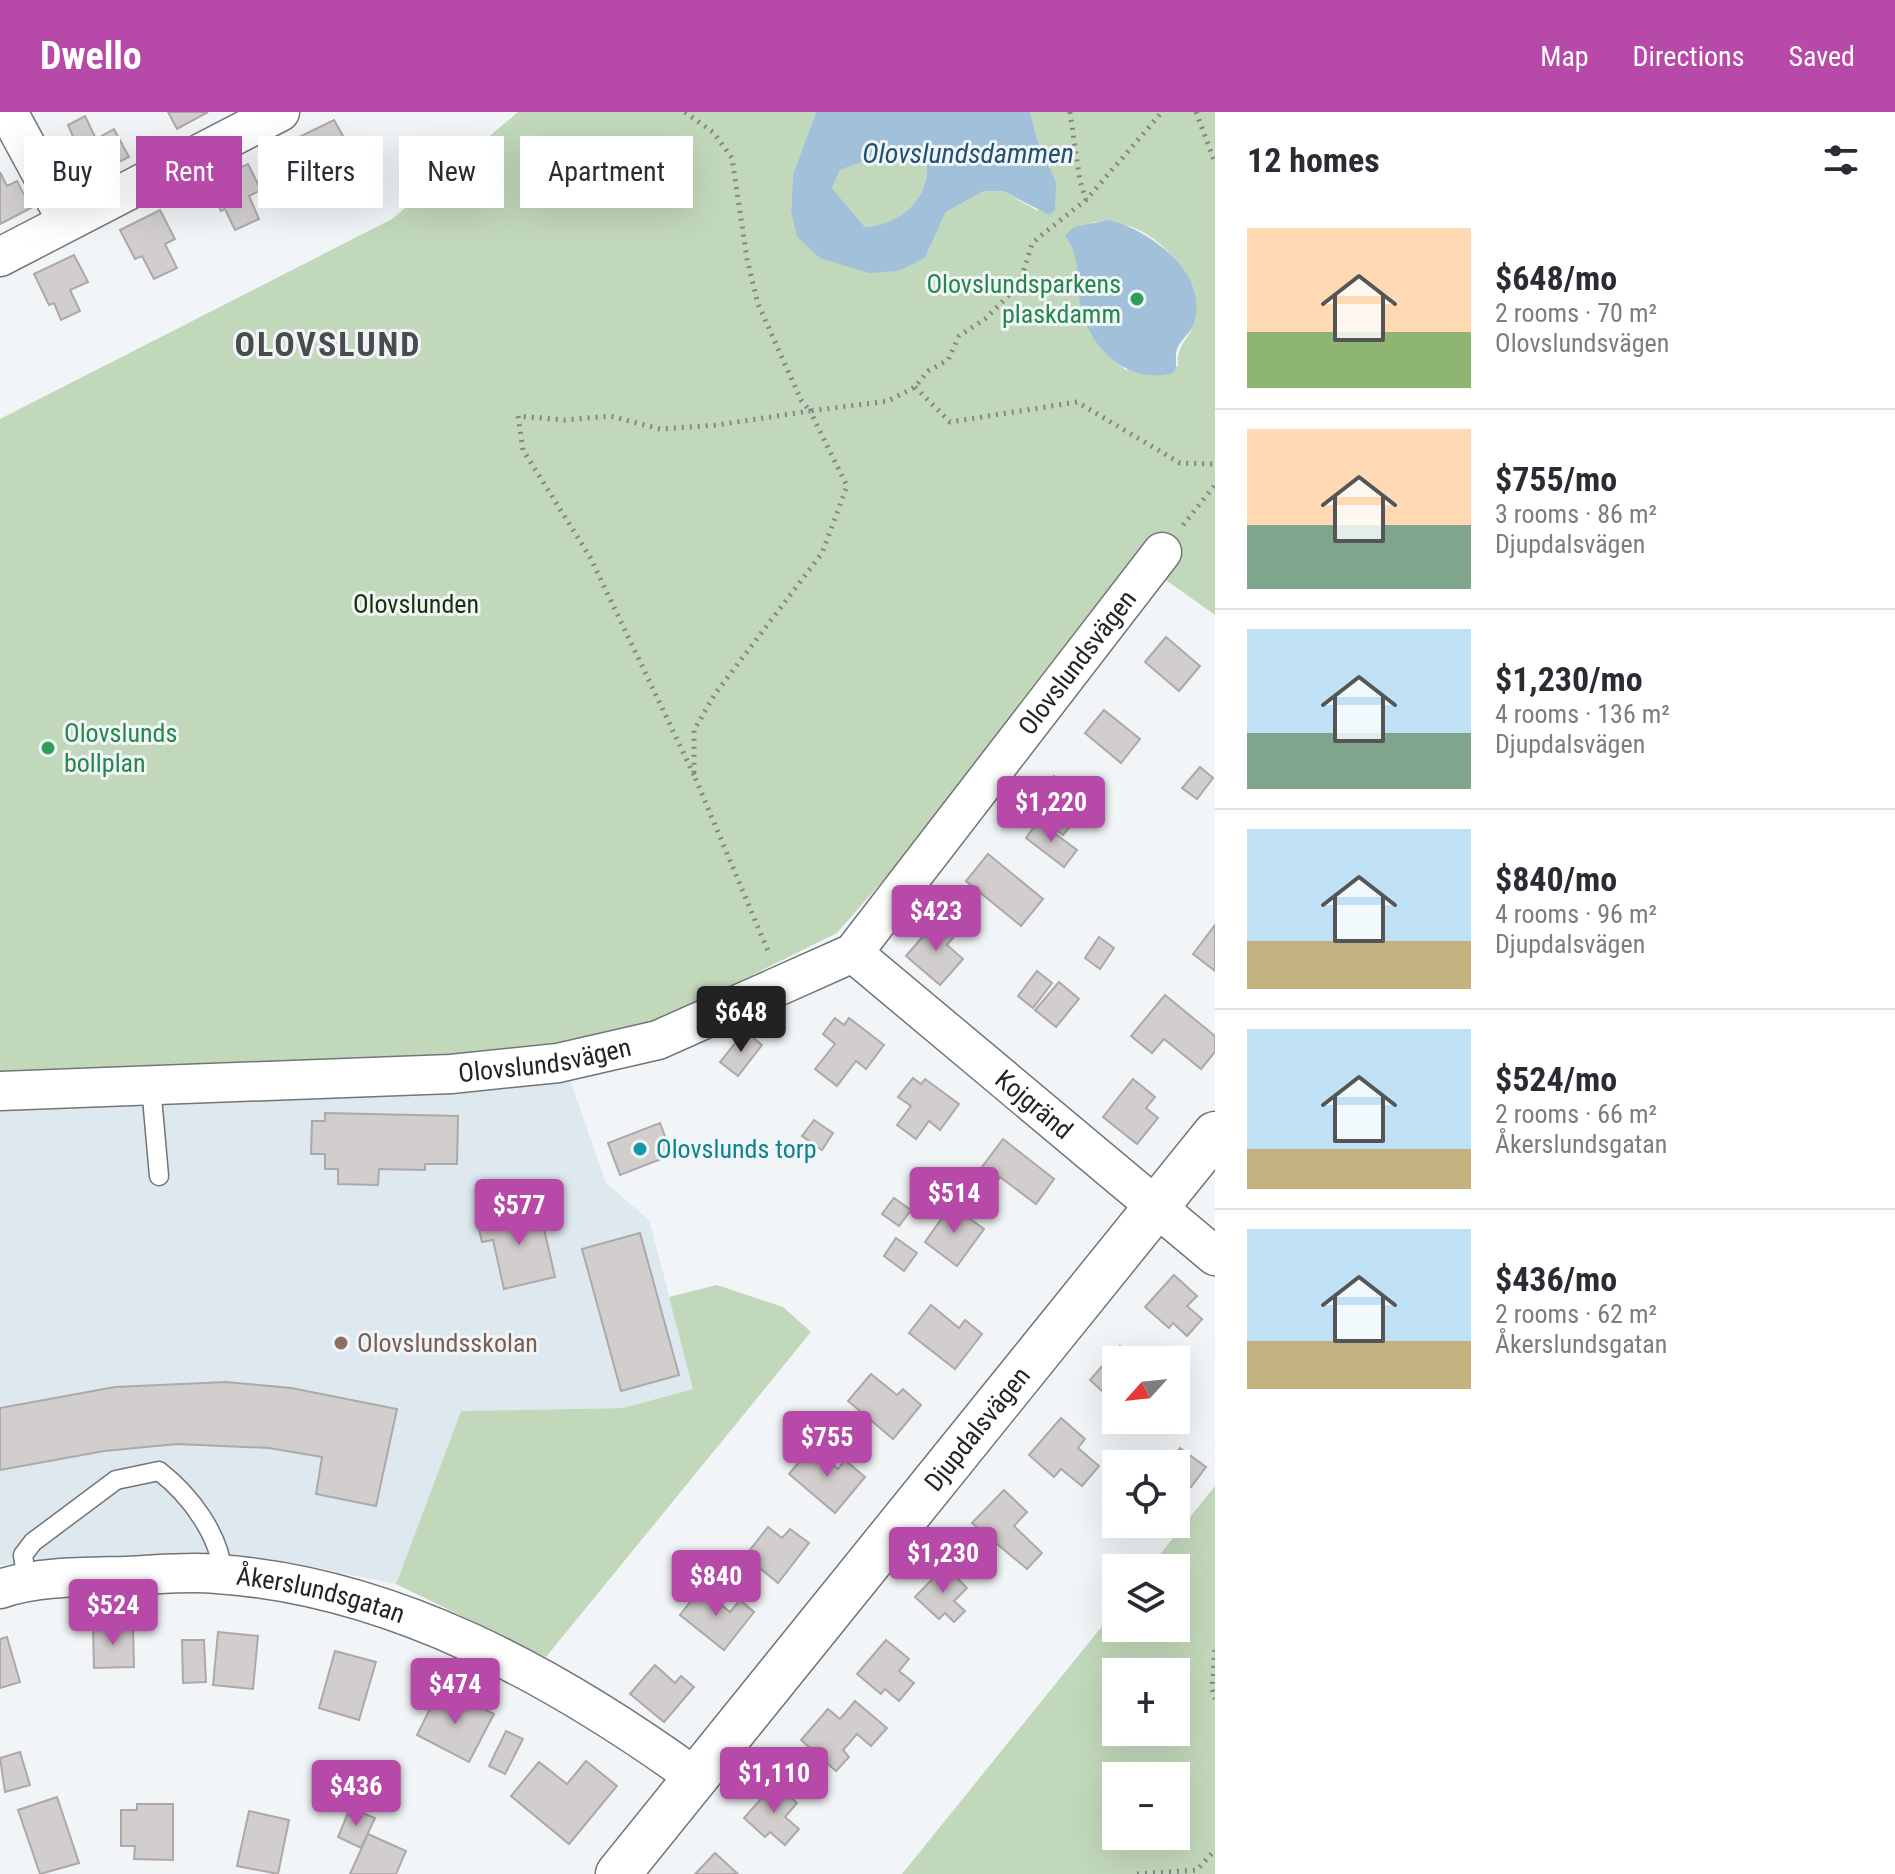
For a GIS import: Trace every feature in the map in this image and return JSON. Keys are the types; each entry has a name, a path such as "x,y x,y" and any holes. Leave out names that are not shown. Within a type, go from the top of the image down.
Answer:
{"street":[{"path":"8,112 67,221"},
{"path":"0,257 280,112"},
{"name":"Olovslundsvägen","path":"0,1091 451,1074 558,1063 658,1040 853,953 1162,552"},
{"name":"Kojgränd","path":"853,953 1215,1256"},
{"name":"Djupdalsvägen","path":"618,1874 1215,1134"},
{"name":"Åkerslundsgatan","path":"13,1586 87,1577 223,1575 303,1587 411,1617 529,1669 641,1737 695,1777"}],"lane":[{"path":"151,1086 159,1176"},
{"path":"13,1586 23,1555 33,1542 116,1480 159,1471 184,1491 221,1555 223,1575"}],"path":[{"path":"685,112 714,133 732,158 747,259 758,304 801,400 810,411 847,486 822,553 715,694 694,730 694,775"},
{"path":"1070,112 1080,181 1086,200"},
{"path":"784,984 694,775 590,557 523,450 518,416 565,420 610,416 660,429 717,425 888,401 915,387 928,371 948,360 959,336 985,319 1019,285 1039,237 1086,200 1162,112"},
{"path":"1196,112 1215,163"},
{"path":"915,387 950,422 1077,402 1180,463 1215,464"},
{"path":"1162,552 1215,485"},
{"path":"1215,1650 1212,1688 1215,1699"},
{"path":"1137,1874 1197,1870 1215,1850"}],"shaded area":[{"name":"Olovslundsskolan","path":"570,1080 606,1183 649,1220 694,1389 623,1408 461,1411 396,1584 299,1564 220,1553 0,1565 0,1111 450,1093"}],"green space":[{"name":"Olovslunden","path":"518,112 816,112 793,174 791,211 925,258 946,212 984,191 1003,191 1038,211 1051,164 1038,142 1030,112 1215,112 1215,615 1142,563 914,845 837,933 652,1024 556,1044 452,1055 0,1073 0,419 392,219 405,208 504,208 504,136 490,136","holes":["1095,222 1119,224 1145,233 1157,242 1169,252 1187,277 1195,306 1194,320 1181,346 1178,366 1126,370 1108,355 1093,331 1078,279 1079,245 1085,231"]},
{"path":"887,153 927,165 926,178 909,209 890,221 865,227 832,188 840,170"},
{"path":"717,1285 783,1307 811,1332 546,1657 396,1584 461,1411 623,1408 693,1389 669,1297"},
{"path":"1215,1486 1215,1874 902,1874 1102,1626 1102,1642 1190,1642 1190,1554 1160,1554 1173,1538 1190,1538 1190,1517"}],"water":[{"name":"Olovslundsdammen","path":"816,112 1030,112 1038,142 1056,182 1055,210 1049,215 1003,191 984,191 946,212 925,258 898,271 869,273 820,258 797,237 791,211 793,174","holes":["887,153 927,165 926,178 917,200 900,216 878,225 865,227 832,188 840,170"]},
{"name":"Olovslundsparkens plaskdamm","path":"1110,220 1142,234 1173,256 1193,287 1196,304 1194,323 1177,349 1173,373 1141,374 1127,369 1103,350 1086,323 1079,298 1074,253 1065,235 1074,227"}],"building":[{"path":"168,112 208,112 177,129"},
{"path":"85,116 95,136 73,136 68,125"},
{"path":"334,120 343,136 301,136"},
{"path":"114,129 118,136 101,136"},
{"path":"120,140 129,157 120,161"},
{"path":"248,164 258,184 258,192 249,196 259,219 235,230 225,209 221,211 220,208 242,208 242,167"},
{"path":"0,172 7,186 17,181 24,194 24,208 31,208 0,224"},
{"path":"160,210 175,239 165,244 177,268 154,279 142,256 135,259 120,230"},
{"path":"74,255 88,282 70,290 80,311 61,320 54,303 49,305 34,274"},
{"path":"1166,637 1200,666 1179,691 1145,662"},
{"path":"1104,710 1140,739 1121,763 1085,733"},
{"path":"1200,767 1213,778 1197,799 1182,788"},
{"path":"1054,776 1071,789 1064,798 1082,812 1063,835 1027,806"},
{"path":"1038,821 1077,850 1064,867 1026,838"},
{"path":"988,854 1043,899 1021,926 966,881"},
{"path":"938,919 956,934 947,945 963,959 940,985 906,956"},
{"path":"1215,925 1215,971 1193,954"},
{"path":"1099,937 1114,948 1100,969 1085,958"},
{"path":"1037,971 1052,983 1033,1008 1018,996"},
{"path":"1059,982 1079,999 1056,1027 1035,1010"},
{"path":"1165,995 1215,1036 1215,1052 1201,1069 1164,1039 1152,1053 1131,1036"},
{"path":"835,1018 844,1025 849,1018 884,1045 866,1069 856,1061 837,1086 815,1069 835,1044 823,1034"},
{"path":"745,1031 762,1045 738,1076 720,1062"},
{"path":"913,1078 921,1084 925,1079 959,1104 940,1130 929,1121 916,1139 897,1125 911,1106 898,1097"},
{"path":"1133,1079 1155,1097 1146,1108 1158,1118 1137,1144 1103,1117"},
{"path":"325,1113 458,1116 457,1164 425,1164 425,1170 379,1169 378,1185 338,1184 338,1169 325,1169 325,1154 311,1154 312,1121 325,1121"},
{"path":"814,1120 833,1133 822,1150 802,1136"},
{"name":"Olovslunds torp","path":"660,1123 672,1155 620,1175 608,1143"},
{"path":"1003,1139 1054,1179 1036,1204 1000,1177 995,1183 979,1171"},
{"path":"894,1198 911,1210 899,1226 882,1214"},
{"path":"951,1205 984,1229 957,1266 925,1242"},
{"path":"539,1207 555,1277 504,1289 493,1240 482,1242 477,1221"},
{"path":"640,1233 679,1375 621,1391 582,1249"},
{"path":"896,1238 917,1253 904,1271 884,1256"},
{"path":"1174,1275 1197,1296 1187,1306 1202,1319 1187,1336 1173,1323 1169,1328 1145,1307"},
{"path":"931,1305 959,1328 965,1320 982,1334 955,1369 909,1333"},
{"path":"1102,1366 1102,1391 1090,1380"},
{"path":"871,1374 897,1395 903,1389 921,1405 893,1439 848,1401"},
{"path":"226,1382 291,1388 397,1409 376,1506 316,1494 322,1457 269,1448 177,1444 104,1451 0,1470 0,1408 115,1387"},
{"path":"1061,1418 1085,1439 1078,1448 1099,1466 1082,1486 1061,1469 1054,1477 1029,1455"},
{"path":"812,1447 838,1469 845,1460 865,1477 835,1513 789,1474"},
{"path":"1190,1455 1206,1467 1190,1486"},
{"path":"1004,1490 1027,1512 1014,1526 1042,1553 1027,1569 972,1523"},
{"path":"768,1527 782,1538 790,1529 809,1543 778,1583 745,1556"},
{"path":"945,1566 967,1588 954,1601 965,1611 954,1622 945,1613 939,1619 915,1597"},
{"path":"701,1588 730,1612 740,1600 754,1612 724,1650 680,1615"},
{"path":"93,1627 133,1627 134,1667 94,1668"},
{"path":"218,1632 258,1636 253,1689 213,1685"},
{"path":"7,1637 20,1682 0,1688 0,1639"},
{"path":"182,1640 204,1640 206,1682 183,1683"},
{"path":"886,1640 909,1659 899,1671 914,1683 899,1701 885,1689 881,1694 857,1674"},
{"path":"335,1651 376,1662 359,1720 319,1708"},
{"path":"655,1665 675,1683 681,1676 694,1687 664,1722 630,1694"},
{"path":"438,1692 455,1701 458,1696 494,1714 469,1762 417,1735"},
{"path":"855,1701 887,1728 871,1746 857,1734 843,1750 849,1757 836,1771 801,1740 828,1709 840,1719"},
{"path":"506,1731 523,1739 505,1774 489,1766"},
{"path":"20,1752 30,1785 5,1792 0,1758"},
{"path":"586,1761 617,1786 569,1844 511,1796 539,1762 567,1784"},
{"path":"775,1783 797,1803 785,1817 799,1829 785,1845 770,1832 765,1837 744,1818"},
{"path":"57,1797 79,1863 40,1874 18,1810"},
{"path":"137,1804 173,1804 173,1860 134,1859 135,1846 121,1846 121,1810 137,1810"},
{"path":"350,1808 375,1818 361,1848 338,1837"},
{"path":"249,1811 289,1820 278,1874 237,1866"},
{"path":"368,1834 406,1851 396,1874 350,1874"},
{"path":"715,1853 738,1874 695,1874"}],"place":[{"name":"Olovslundsparkens plaskdamm","path":"1137,299"},
{"name":"Olovslunds bollplan","path":"48,748"},
{"name":"Olovslunds torp","path":"640,1149"},
{"name":"Olovslundsskolan","path":"341,1343"}],"district":[{"name":"OLOVSLUND","path":"328,344"}]}
